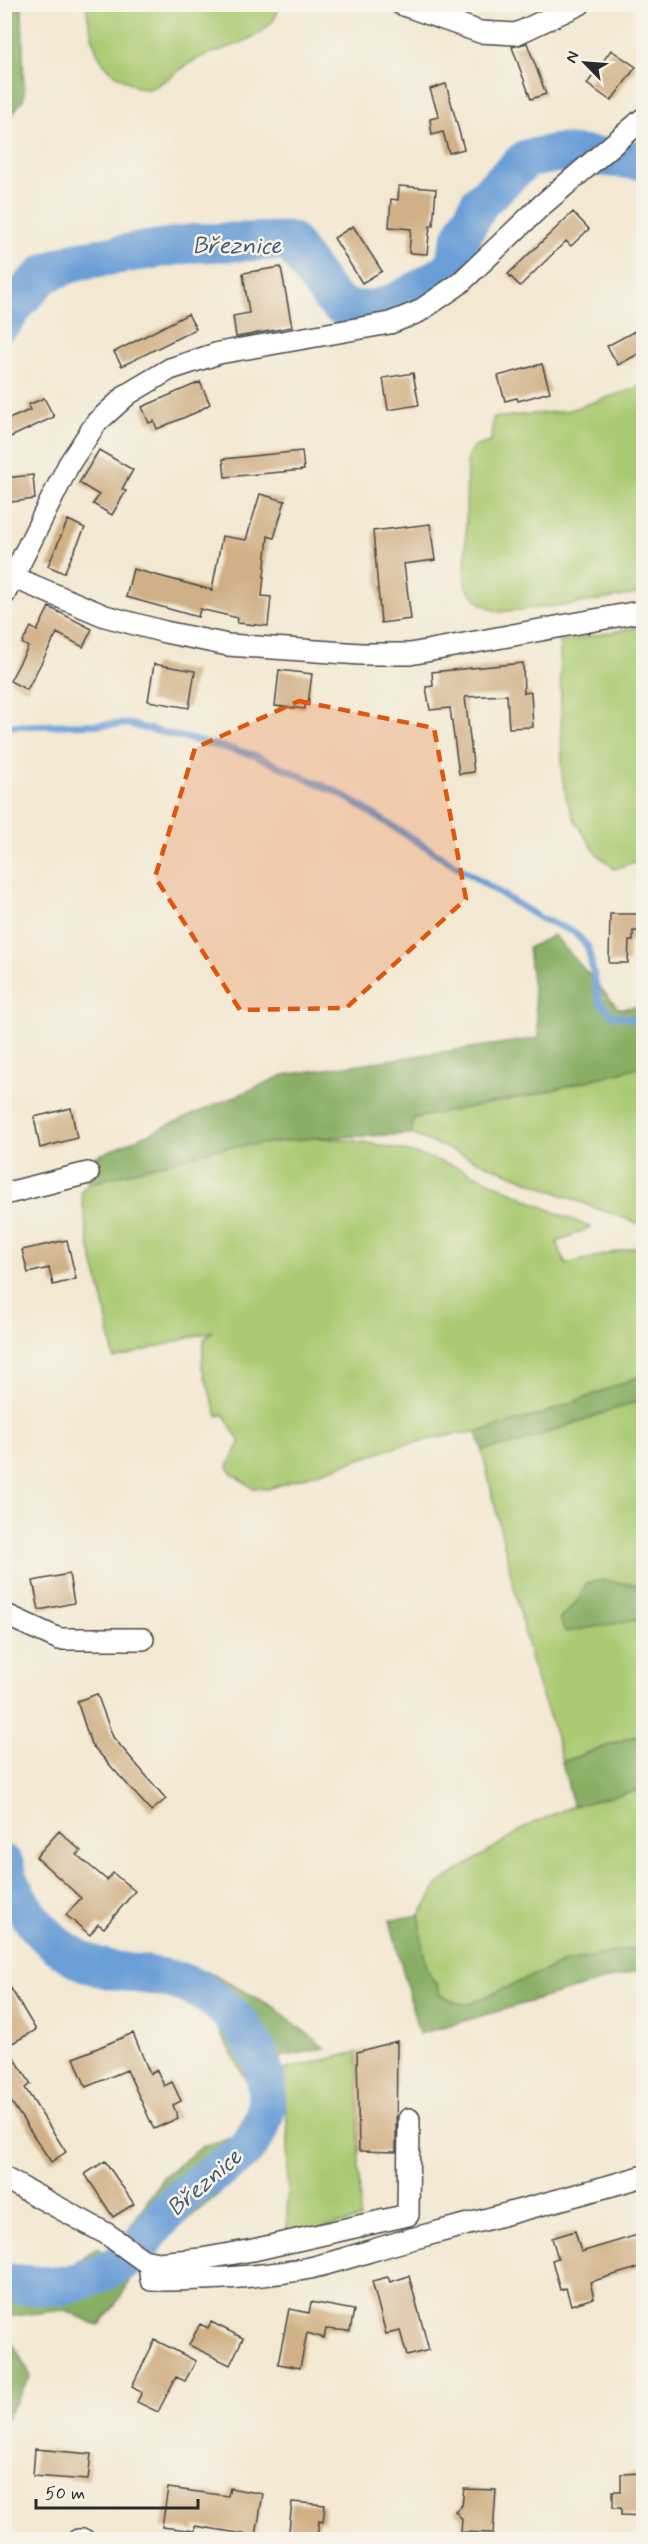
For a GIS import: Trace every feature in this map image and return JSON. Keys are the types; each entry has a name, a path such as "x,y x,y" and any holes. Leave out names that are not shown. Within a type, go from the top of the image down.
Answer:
{"street":[{"path":"401,4 480,32 516,34 580,4"},
{"path":"644,118 542,205 459,284 418,312 390,323 219,353 170,369 128,394 96,423 69,464 10,587 165,632 228,645 361,654 410,654 644,611"},
{"path":"4,1194 88,1173"},
{"path":"4,1614 58,1639 144,1639"},
{"path":"146,2261 201,2259 253,2250 408,2215 410,2119"},
{"path":"4,2178 118,2240 146,2261 152,2280 291,2271 328,2263 379,2247 644,2176"},
{"path":"78,2540 84,2540"}],"highlighted area":[{"path":"299,701 434,728 466,899 346,1008 240,1010 155,877 195,748"}],"green space":[{"path":"5,4 22,5 24,98 5,125"},
{"path":"86,4 279,5 268,27 258,34 246,41 195,60 159,84 145,89 137,87 116,74 101,59 93,39"},
{"path":"643,386 643,593 568,605 498,612 480,603 465,586 467,457 474,446 491,442 493,418 566,411"},
{"path":"643,626 643,859 614,869 596,853 575,821 567,800 562,776 560,642"},
{"path":"554,935 618,1008 643,1007 643,1066 533,1095 414,1118 411,1134 315,1138 215,1149 88,1184 81,1163 284,1075 539,1038 528,948"},
{"path":"643,1066 643,1225 411,1134 413,1118 533,1095"},
{"path":"315,1138 367,1143 434,1159 469,1172 591,1227 557,1242 566,1264 636,1247 643,1250 643,1375 543,1414 477,1432 403,1445 268,1489 253,1488 231,1473 228,1466 240,1443 224,1415 217,1416 202,1367 204,1339 213,1331 114,1359 104,1304 88,1240 81,1191 88,1184 215,1149"},
{"path":"643,1375 643,1399 515,1444 482,1450 477,1432 543,1414"},
{"path":"643,1399 643,1586 586,1584 579,1599 560,1619 565,1631 643,1619 643,1733 562,1762 553,1726 535,1677 482,1450 515,1444"},
{"path":"602,1580 643,1586 643,1619 565,1632 560,1619 579,1599 586,1584"},
{"path":"643,1733 643,1789 573,1806 562,1762"},
{"path":"643,1789 643,1946 562,1963 467,2005 439,1994 438,1984 430,1977 422,1953 420,1915 439,1883 529,1825 573,1806"},
{"path":"420,1915 423,1951 430,1976 440,1994 467,2005 562,1963 643,1946 643,1969 419,2034 390,1920"},
{"path":"184,1970 206,1971 274,2007 325,2048 281,2057 279,2104 267,2141 222,2191 150,2250 126,2233 164,2176 203,2146 244,2134 250,2087 213,2020 175,1994"},
{"path":"357,2052 360,2219 287,2237 288,2137 283,2070"},
{"path":"96,2248 129,2263 133,2272 124,2293 99,2326 65,2310 5,2317 5,2270 55,2277"},
{"path":"5,2329 31,2376 4,2420"}],"building":[{"path":"527,43 546,94 531,99 512,47"},
{"path":"611,50 636,67 611,101 587,84"},
{"path":"446,84 464,149 449,153 443,132 432,135 430,119 439,117 430,89"},
{"path":"399,186 436,189 433,226 430,226 427,254 409,253 411,229 389,227 391,199 398,200"},
{"path":"573,212 589,229 571,246 566,241 520,286 508,274"},
{"path":"353,226 382,271 362,283 334,238"},
{"path":"281,267 292,327 236,337 233,316 249,313 243,273"},
{"path":"188,314 196,329 122,366 114,352"},
{"path":"635,331 644,351 618,365 607,346"},
{"path":"542,364 550,392 518,401 517,398 505,401 498,376"},
{"path":"413,373 419,405 388,410 383,378"},
{"path":"200,382 210,404 157,429 154,421 149,423 142,407"},
{"path":"44,398 54,417 4,440 4,421 30,410 28,405"},
{"path":"99,450 133,470 122,489 126,491 112,515 93,504 99,495 79,483"},
{"path":"302,451 304,470 225,477 223,459"},
{"path":"33,475 35,499 4,503 4,478"},
{"path":"260,494 285,501 274,538 268,536 262,596 271,597 268,626 237,623 238,618 200,609 198,617 126,597 133,569 212,590 222,536 246,540"},
{"path":"68,520 85,528 64,573 48,566"},
{"path":"430,524 435,560 404,564 411,619 381,623 373,531"},
{"path":"49,607 92,629 83,647 57,633 27,690 10,681 28,647 22,643 31,627 37,631"},
{"path":"523,663 524,693 531,692 533,727 509,728 507,695 465,697 474,772 459,774 450,708 430,710 426,687 433,686 432,672"},
{"path":"154,664 195,671 189,708 148,701"},
{"path":"279,670 312,674 308,704 305,704 305,709 275,706"},
{"path":"610,914 644,914 644,931 633,931 633,941 629,941 628,963 609,963"},
{"path":"71,1108 77,1138 40,1148 34,1117"},
{"path":"67,1240 76,1279 53,1285 49,1268 28,1273 22,1250"},
{"path":"69,1574 74,1603 39,1610 33,1581"},
{"path":"97,1694 113,1737 166,1799 151,1811 91,1744 77,1701"},
{"path":"59,1831 81,1851 77,1855 107,1880 113,1873 135,1891 104,1928 98,1924 90,1935 66,1915 81,1898 36,1857"},
{"path":"4,1977 36,2030 7,2046 31,2084 25,2088 66,2152 51,2162 4,2091"},
{"path":"133,2033 150,2074 157,2070 164,2086 172,2082 181,2101 173,2105 178,2118 154,2129 127,2070 86,2087 74,2058"},
{"path":"397,2041 396,2152 359,2151 357,2052"},
{"path":"105,2161 134,2204 113,2217 85,2174"},
{"path":"575,2231 581,2252 644,2233 644,2266 590,2282 594,2298 571,2305 566,2288 560,2290 552,2260 558,2258 552,2238"},
{"path":"409,2276 429,2350 407,2356 400,2331 386,2334 372,2281 388,2277 390,2282"},
{"path":"311,2302 354,2310 350,2331 326,2329 324,2338 307,2333 300,2368 278,2364 289,2309 309,2313"},
{"path":"211,2322 243,2338 230,2365 189,2345 200,2324 208,2328"},
{"path":"155,2340 196,2361 185,2381 176,2377 158,2412 137,2402 142,2392 132,2386"},
{"path":"35,2449 91,2454 88,2480 33,2476"},
{"path":"644,2473 644,2516 621,2515 621,2508 613,2508 613,2491 621,2491 621,2474"},
{"path":"168,2488 228,2496 230,2488 263,2494 256,2536 195,2526 195,2531 162,2527"},
{"path":"464,2489 496,2490 493,2533 461,2532 462,2519 455,2511 462,2505"},
{"path":"292,2502 325,2505 323,2522 319,2521 317,2540 288,2540"}],"waterway":[{"name":"Březnice","path":"4,321 18,301 44,274 77,261 196,243 290,241 321,285 338,304 352,309 366,310 382,307 412,294 452,269 462,236 480,202 526,159 559,153 644,161"},
{"path":"4,726 128,724 254,755 339,793 540,918 574,932 588,947 599,1001 612,1015 644,1021"},
{"name":"Březnice","path":"4,1864 16,1894 33,1920 43,1932 67,1952 106,1969 183,1983 204,1993 223,2007 240,2024 253,2044 263,2066 267,2089 265,2112 256,2135 250,2143 236,2158 194,2187 172,2207 126,2259 98,2274 62,2285 4,2283"}]}
